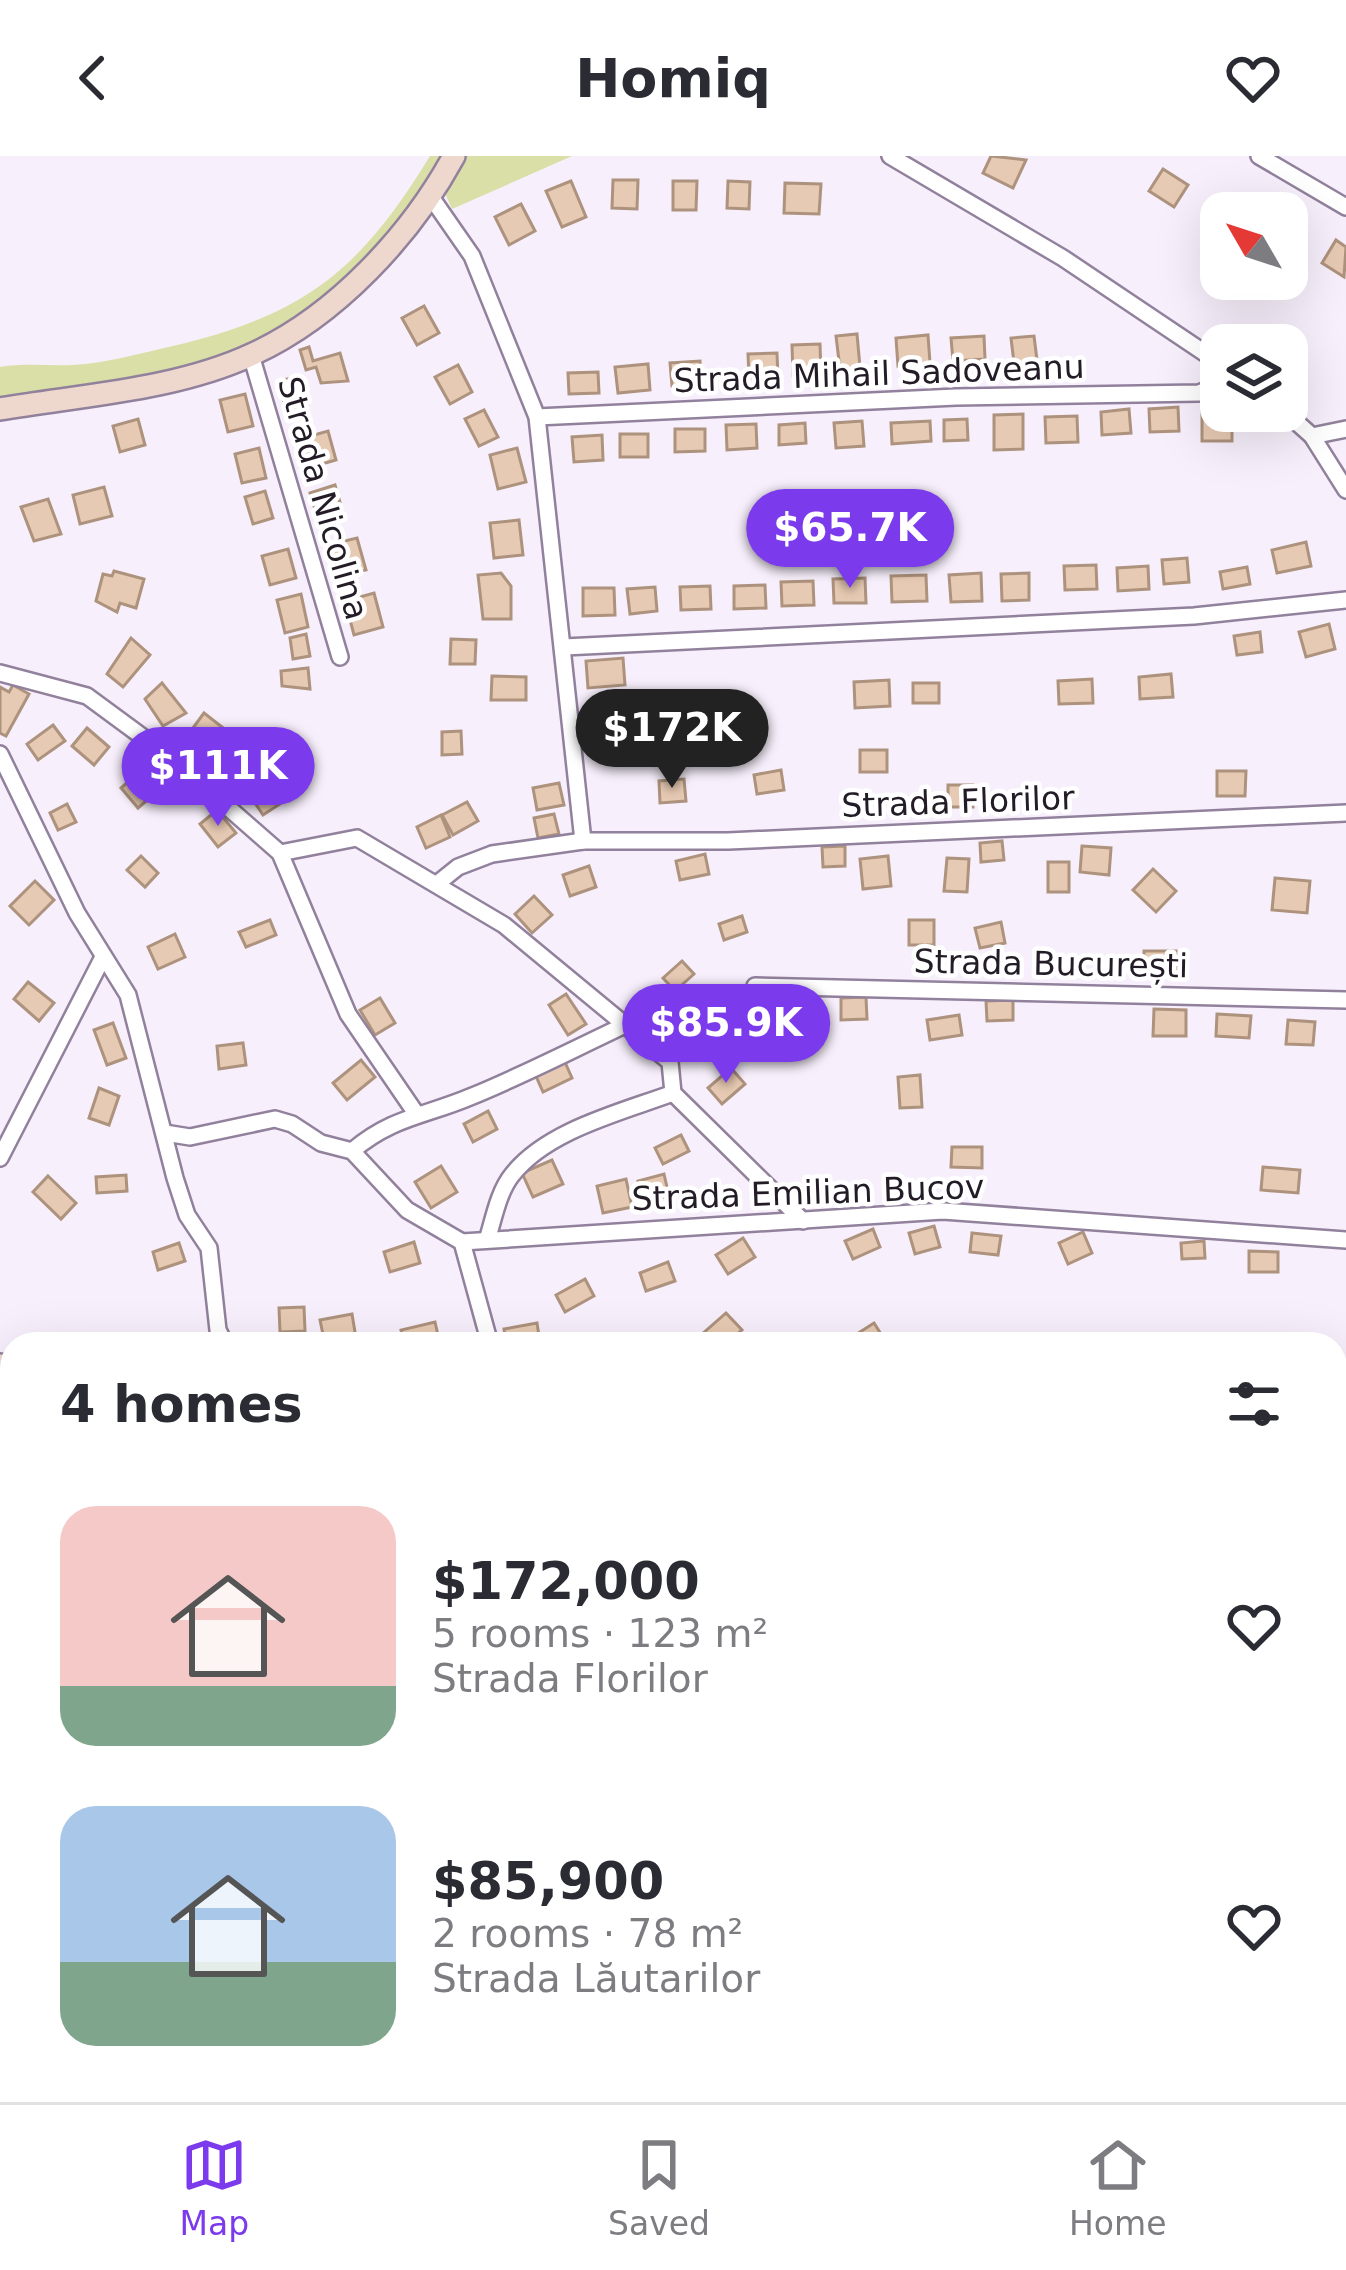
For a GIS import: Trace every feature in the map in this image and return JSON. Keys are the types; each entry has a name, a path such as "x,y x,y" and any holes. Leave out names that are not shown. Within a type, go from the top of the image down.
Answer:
{"street":[{"path":"0,409 156,383 251,355 327,306 378,260 431,197 454,156"},
{"path":"890,156 1063,258 1200,350"},
{"path":"1258,156 1346,207"},
{"path":"431,197 472,256 537,417 583,842"},
{"name":"Strada Nicolina","path":"251,355 340,657"},
{"name":"Strada Mihail Sadoveanu","path":"537,417 956,397 1200,393"},
{"path":"1312,436 1346,429"},
{"path":"1308,432 1346,490"},
{"path":"564,647 1194,616 1346,600"},
{"path":"0,673 87,696 174,760 280,853 348,1014 415,1112"},
{"path":"0,754 102,959 128,995 187,1214 209,1248 219,1332"},
{"name":"Strada Florilor","path":"437,884 458,867 492,854 583,842 728,841 1346,812"},
{"path":"280,853 357,838 504,925 670,1062 673,1093 803,1221"},
{"path":"0,1158 102,959"},
{"name":"Strada București","path":"755,986 1346,1000"},
{"path":"352,1151 373,1133 415,1112 465,1100 623,1026"},
{"path":"488,1237 508,1179 526,1159 601,1120 673,1093"},
{"path":"165,1133 190,1136 274,1119 321,1143 352,1151 407,1210 462,1242 487,1332"},
{"name":"Strada Emilian Bucov","path":"462,1242 944,1211 1346,1240"}],"green space":[{"path":"430,156 443,156 389,236 342,284 290,324 201,362 0,398 0,367 73,365 124,357 219,334 293,303 324,283 379,230"},
{"path":"465,156 572,156 452,209 444,191"}],"building":[{"path":"991,156 1026,160 1013,188 983,173"},
{"path":"1163,169 1188,185 1174,207 1149,191"},
{"path":"613,180 638,180 637,209 612,208"},
{"path":"571,181 586,217 562,227 546,191"},
{"path":"673,181 697,181 696,210 673,210"},
{"path":"728,181 750,182 749,209 727,208"},
{"path":"785,183 821,184 819,214 784,213"},
{"path":"521,204 535,231 509,245 495,217"},
{"path":"1336,240 1346,247 1344,277 1322,263"},
{"path":"424,306 439,333 417,345 402,318"},
{"path":"857,334 860,367 840,369 836,336"},
{"path":"928,335 930,363 898,366 896,338"},
{"path":"984,336 985,359 953,361 951,338"},
{"path":"1034,336 1037,360 1014,363 1011,338"},
{"path":"820,344 821,374 793,376 792,345"},
{"path":"309,347 313,361 340,353 348,381 321,383 316,367 306,370 300,350"},
{"path":"777,353 778,377 749,378 748,354"},
{"path":"700,361 701,384 672,386 670,363"},
{"path":"648,364 650,390 618,393 615,367"},
{"path":"458,365 472,392 450,404 435,377"},
{"path":"598,372 599,393 569,394 568,373"},
{"path":"300,376 307,404 286,409 278,381"},
{"path":"245,394 253,426 228,432 220,400"},
{"path":"1178,407 1179,431 1150,432 1149,409"},
{"path":"1129,409 1131,433 1102,435 1101,412"},
{"path":"484,410 498,437 479,446 465,419"},
{"path":"1023,414 1023,449 994,450 994,415"},
{"path":"1077,416 1078,442 1046,443 1045,417"},
{"path":"138,419 145,445 120,452 113,426"},
{"path":"967,419 968,440 944,441 944,420"},
{"path":"862,421 864,446 836,448 834,423"},
{"path":"930,421 931,441 892,444 891,423"},
{"path":"805,423 806,443 779,445 779,425"},
{"path":"756,424 757,448 727,450 726,425"},
{"path":"675,429 705,429 705,451 675,452"},
{"path":"328,431 336,460 305,469 296,440"},
{"path":"1202,432 1232,432 1232,441 1202,441"},
{"path":"620,434 648,434 648,457 620,457"},
{"path":"602,435 603,460 574,462 572,437"},
{"path":"259,448 266,478 242,483 235,454"},
{"path":"517,448 526,482 498,489 490,455"},
{"path":"335,485 344,516 319,523 310,493"},
{"path":"104,487 112,516 80,524 73,495"},
{"path":"265,491 273,518 253,524 245,497"},
{"path":"48,499 61,534 34,541 21,507"},
{"path":"519,520 523,555 494,558 490,523"},
{"path":"357,538 366,570 336,577 328,545"},
{"path":"1306,542 1311,566 1277,573 1272,550"},
{"path":"288,549 296,578 270,585 262,556"},
{"path":"1187,558 1189,582 1164,584 1162,560"},
{"path":"1096,565 1097,589 1065,590 1064,566"},
{"path":"1148,566 1149,589 1118,591 1117,568"},
{"path":"1247,567 1250,584 1223,589 1220,572"},
{"path":"114,571 144,579 136,608 120,603 117,612 96,601 103,574 112,576"},
{"path":"501,573 511,586 511,619 483,619 478,575"},
{"path":"981,573 982,601 951,602 949,575"},
{"path":"1029,573 1029,600 1002,601 1001,574"},
{"path":"926,575 927,601 892,602 891,576"},
{"path":"865,578 866,603 834,603 833,579"},
{"path":"813,581 814,605 782,606 781,582"},
{"path":"765,585 766,608 734,609 734,586"},
{"path":"710,586 711,609 681,610 680,587"},
{"path":"655,587 657,611 630,614 627,589"},
{"path":"583,588 614,588 615,615 583,616"},
{"path":"374,593 383,627 354,635 345,601"},
{"path":"301,594 308,627 285,633 277,600"},
{"path":"1329,624 1335,649 1306,657 1299,632"},
{"path":"1260,632 1262,652 1237,655 1234,636"},
{"path":"306,634 310,656 293,659 290,638"},
{"path":"131,638 150,655 123,687 107,674"},
{"path":"451,639 476,640 475,664 450,664"},
{"path":"623,658 625,685 588,688 586,661"},
{"path":"308,668 310,689 282,686 281,671"},
{"path":"1171,674 1173,697 1140,699 1139,677"},
{"path":"492,676 526,677 526,700 491,700"},
{"path":"1092,679 1093,703 1059,704 1058,681"},
{"path":"889,680 890,706 855,708 854,682"},
{"path":"162,683 186,713 163,726 145,699"},
{"path":"913,683 939,683 939,703 913,703"},
{"path":"13,685 29,694 6,736 0,733 0,687 9,692"},
{"path":"204,713 222,727 204,750 187,736"},
{"path":"53,725 65,741 38,760 27,744"},
{"path":"87,728 109,747 94,765 72,746"},
{"path":"461,731 462,754 442,755 442,732"},
{"path":"860,750 887,750 887,772 860,772"},
{"path":"781,770 784,790 757,794 754,775"},
{"path":"1217,771 1246,771 1245,796 1217,796"},
{"path":"136,775 153,795 138,808 121,788"},
{"path":"684,779 686,801 660,803 659,781"},
{"path":"286,780 295,794 263,815 253,800"},
{"path":"559,783 564,805 537,810 533,788"},
{"path":"948,785 973,785 973,807 948,807"},
{"path":"467,802 478,821 453,835 442,815"},
{"path":"67,804 76,822 58,830 50,813"},
{"path":"217,810 236,833 218,847 200,824"},
{"path":"554,814 559,834 538,838 534,818"},
{"path":"441,815 450,837 426,848 417,827"},
{"path":"1002,841 1004,860 981,862 980,843"},
{"path":"845,846 845,866 823,867 822,847"},
{"path":"1082,846 1111,848 1109,875 1080,872"},
{"path":"705,854 709,874 680,880 676,861"},
{"path":"141,856 158,873 145,887 127,870"},
{"path":"888,856 891,886 863,889 860,859"},
{"path":"947,858 969,859 967,892 944,891"},
{"path":"1048,862 1069,862 1069,892 1048,892"},
{"path":"589,866 596,887 570,896 563,875"},
{"path":"1153,869 1176,891 1156,912 1133,890"},
{"path":"1275,878 1310,881 1307,913 1272,910"},
{"path":"35,881 54,900 29,925 10,906"},
{"path":"534,896 552,915 532,933 515,914"},
{"path":"742,916 747,932 724,940 719,924"},
{"path":"270,920 276,935 246,947 239,932"},
{"path":"909,920 934,920 934,945 909,945"},
{"path":"1001,922 1005,943 980,948 975,928"},
{"path":"175,934 185,957 158,969 148,947"},
{"path":"1144,951 1176,951 1176,973 1144,973"},
{"path":"682,961 694,974 675,991 663,978"},
{"path":"28,982 54,1003 39,1021 14,999"},
{"path":"566,994 586,1024 568,1035 549,1005"},
{"path":"767,995 775,1006 746,1024 739,1013"},
{"path":"866,997 867,1019 841,1020 841,998"},
{"path":"380,998 395,1023 375,1035 360,1010"},
{"path":"1013,1000 1013,1020 987,1021 986,1001"},
{"path":"1154,1009 1186,1010 1186,1036 1153,1036"},
{"path":"1217,1014 1251,1016 1249,1038 1216,1036"},
{"path":"959,1015 962,1035 930,1040 927,1020"},
{"path":"1288,1020 1315,1022 1313,1045 1286,1044"},
{"path":"113,1023 126,1058 107,1065 94,1030"},
{"path":"243,1043 246,1065 219,1069 217,1046"},
{"path":"361,1060 375,1077 347,1100 333,1083"},
{"path":"564,1060 572,1078 543,1092 535,1074"},
{"path":"731,1068 745,1084 722,1104 708,1088"},
{"path":"920,1075 922,1107 900,1108 898,1077"},
{"path":"99,1088 119,1096 109,1125 89,1118"},
{"path":"488,1111 497,1129 473,1142 464,1124"},
{"path":"681,1135 689,1151 663,1164 655,1148"},
{"path":"952,1147 982,1147 982,1168 951,1167"},
{"path":"552,1160 563,1184 533,1197 522,1173"},
{"path":"441,1166 457,1192 431,1208 415,1182"},
{"path":"1263,1167 1300,1170 1298,1193 1261,1190"},
{"path":"664,1174 669,1196 643,1202 638,1181"},
{"path":"126,1175 127,1191 97,1193 96,1177"},
{"path":"48,1176 76,1203 61,1219 33,1192"},
{"path":"626,1179 632,1207 603,1213 597,1186"},
{"path":"934,1226 940,1247 915,1254 909,1233"},
{"path":"873,1229 880,1247 853,1259 845,1241"},
{"path":"1083,1232 1092,1253 1068,1264 1059,1243"},
{"path":"972,1233 1001,1236 998,1255 970,1252"},
{"path":"743,1238 755,1257 728,1274 716,1255"},
{"path":"1204,1241 1205,1258 1182,1259 1181,1243"},
{"path":"414,1242 420,1263 390,1272 384,1252"},
{"path":"179,1243 185,1261 158,1270 153,1252"},
{"path":"1249,1251 1278,1252 1278,1272 1249,1272"},
{"path":"668,1262 675,1281 646,1291 640,1273"},
{"path":"585,1279 594,1296 565,1312 556,1295"},
{"path":"304,1307 305,1331 280,1332 279,1308"},
{"path":"726,1313 742,1330 740,1332 705,1332"},
{"path":"352,1314 355,1332 322,1332 320,1320"},
{"path":"435,1322 437,1332 401,1332"},
{"path":"537,1323 538,1332 504,1332"}]}
